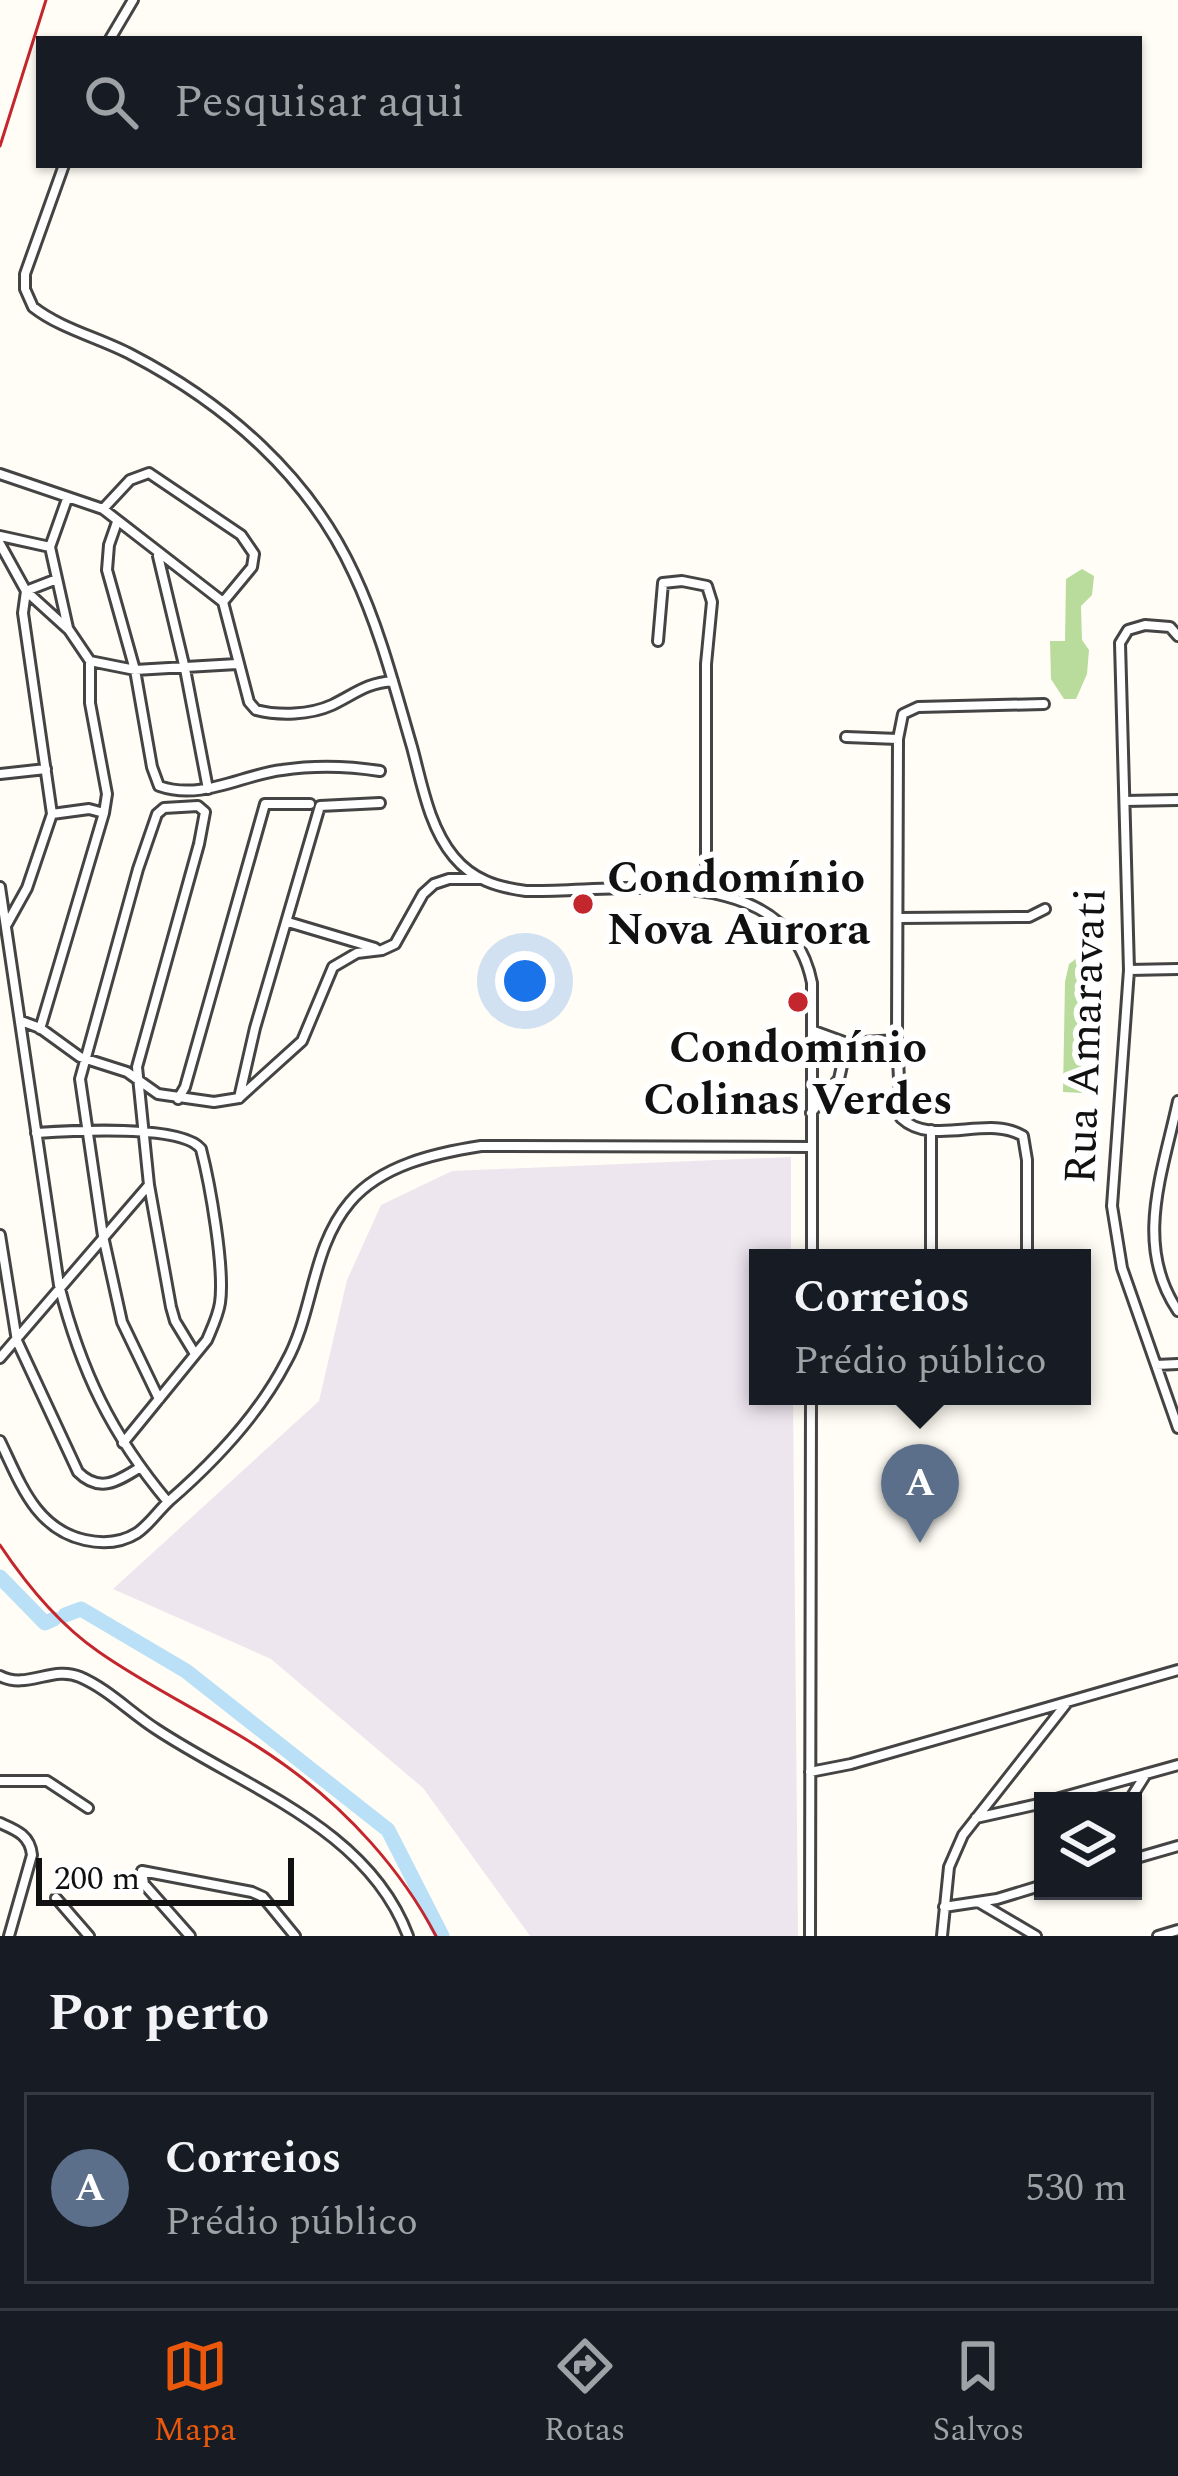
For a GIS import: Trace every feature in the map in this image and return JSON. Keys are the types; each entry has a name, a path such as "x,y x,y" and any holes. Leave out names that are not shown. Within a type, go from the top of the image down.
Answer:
{"street":[{"path":"112,36 133,0"},
{"path":"63,168 26,274 25,289 33,307 192,387 275,459 317,508 354,573 393,681 431,817 450,854 480,880"},
{"path":"103,509 130,479 149,473 241,535 254,554 252,567 223,602"},
{"path":"0,474 103,509 223,602 237,664 256,710 304,713 332,705 362,686 393,681"},
{"path":"68,498 50,547 69,630"},
{"path":"117,522 107,570 135,670 155,780 167,789 208,789 286,769 327,766 380,771"},
{"path":"0,540 50,547"},
{"path":"0,540 26,591 69,630 90,661 90,703 107,794 40,1029"},
{"path":"157,554 208,789"},
{"path":"26,591 56,579"},
{"path":"658,641 663,583 707,586 712,602 706,664 706,890"},
{"path":"7,925 27,888 52,814 23,628 26,591"},
{"name":"Rua Amaravati","path":"1178,636 1170,627 1128,629 1119,657 1129,970 1112,1206 1122,1268 1178,1426"},
{"path":"90,661 135,670 237,664"},
{"path":"1027,1249 1027,1150 1019,1132 931,1130 910,1126 901,1118 898,739 903,714 918,707 1044,704"},
{"path":"846,737 898,739"},
{"path":"0,774 46,770"},
{"path":"1125,801 1178,800"},
{"path":"178,1099 185,1088 265,803 310,804"},
{"path":"239,1098 320,806 380,803"},
{"path":"159,1399 122,1322 103,1236 80,1079 157,814 164,808 202,808 206,812 141,1049 137,1081 149,1185 171,1306 195,1354"},
{"path":"52,814 86,809 104,813"},
{"path":"20,1021 84,1058 127,1072 146,1089 178,1099 224,1102 239,1098 302,1041 333,967 357,953 382,950 397,942 423,894 434,884 449,879 480,880 526,891 706,890 733,896 787,926 809,967 814,1030 812,1249"},
{"path":"0,887 59,1285 80,1360 123,1443 168,1502"},
{"path":"900,918 1029,916 1046,909"},
{"path":"288,922 382,950"},
{"path":"1129,970 1178,969"},
{"path":"814,1030 847,1048 898,1052"},
{"path":"847,1048 897,1040"},
{"path":"812,1113 832,1091 847,1048"},
{"path":"1178,1101 1152,1233 1159,1277 1178,1311"},
{"path":"931,1130 931,1249"},
{"path":"36,1132 142,1133 197,1142 203,1159 221,1299 207,1340 123,1443"},
{"path":"0,1441 34,1509 51,1526 99,1543 131,1537 195,1481 268,1390 292,1350 309,1291 338,1220 351,1200 394,1170 425,1157 481,1146 812,1147"},
{"path":"0,1358 149,1185"},
{"path":"0,1235 17,1341 82,1477 99,1485 140,1468"},
{"path":"1156,1365 1178,1364"},
{"path":"810,1936 811,1405"},
{"path":"810,1772 1178,1670"},
{"path":"0,1676 22,1682 65,1673 86,1679 155,1729 314,1824 344,1845 373,1877 408,1936"},
{"path":"942,1936 949,1867 975,1818 1066,1702"},
{"path":"1082,1792 1178,1765"},
{"path":"1135,1792 1146,1774"},
{"path":"0,1781 47,1781 88,1808"},
{"path":"975,1818 1034,1805"},
{"path":"0,1823 20,1832 31,1845 32,1855 8,1936"},
{"path":"1142,1856 1178,1846"},
{"path":"190,1936 144,1884 140,1876 145,1871 244,1889 263,1898 295,1936"},
{"path":"944,1907 1034,1887"},
{"path":"56,1898 89,1936"},
{"path":"978,1902 1036,1936"},
{"path":"1158,1936 1178,1930"}],"shaded area":[{"path":"791,1157 791,1249 749,1249 749,1405 793,1405 798,1936 530,1936 423,1788 271,1659 113,1589 319,1401 347,1280 381,1205 452,1171"}],"green space":[{"path":"1082,569 1094,576 1092,595 1081,606 1082,640 1089,650 1087,674 1076,699 1064,699 1051,679 1050,641 1065,641 1066,579"},
{"path":"1081,955 1089,969 1097,972 1097,977 1085,978 1082,988 1091,1003 1081,1040 1082,1093 1063,1092 1065,982 1069,964"}],"waterway":[{"path":"0,1577 45,1623 54,1619"},
{"path":"65,1615 81,1609 186,1671 388,1830 442,1936"}],"railway":[{"path":"0,146 46,0"},
{"path":"0,1545 45,1603 85,1641 309,1783 371,1842 436,1936"}],"place":[{"name":"Condomínio Nova Aurora","path":"583,904"},
{"name":"Condomínio Colinas Verdes","path":"798,1002"},
{"name":"Correios","path":"920,1543"}]}
